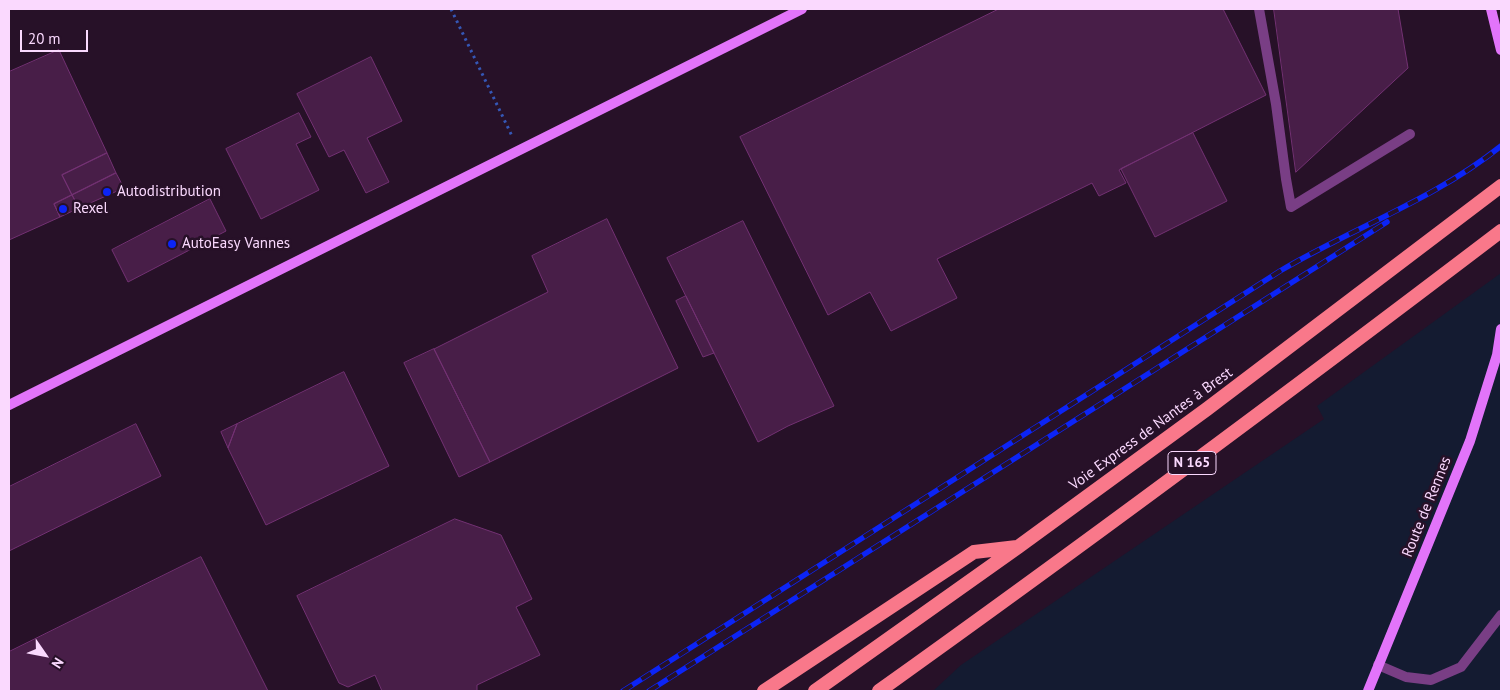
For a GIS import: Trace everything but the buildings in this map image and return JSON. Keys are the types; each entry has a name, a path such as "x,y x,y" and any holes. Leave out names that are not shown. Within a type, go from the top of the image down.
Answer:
{"highway":[{"name":"Voie Express de Nantes à Brest","path":"815,691 1208,409 1501,186"},
{"name":"N 165","path":"879,691 1137,504 1501,231"},
{"path":"764,691 974,552 1018,547"}],"main road":[{"path":"9,405 802,9"},
{"path":"1491,9 1501,50"},
{"name":"Route de Rennes","path":"1368,691 1470,441 1497,355 1501,329"}],"street":[{"path":"1259,9 1276,104 1291,207 1410,134"},
{"path":"1378,665 1406,677 1431,680 1461,667 1501,615"}],"path":[{"path":"450,9 519,150"}],"shaded area":[{"path":"1501,273 1501,691 933,691 961,665 1324,419 1317,406"}],"railway":[{"path":"623,691 1280,271 1421,198 1476,165 1501,146"},
{"path":"649,691 1387,222"}],"place":[{"name":"Autodistribution","path":"107,192"},
{"name":"Rexel","path":"63,209"},
{"name":"AutoEasy Vannes","path":"172,244"}]}
